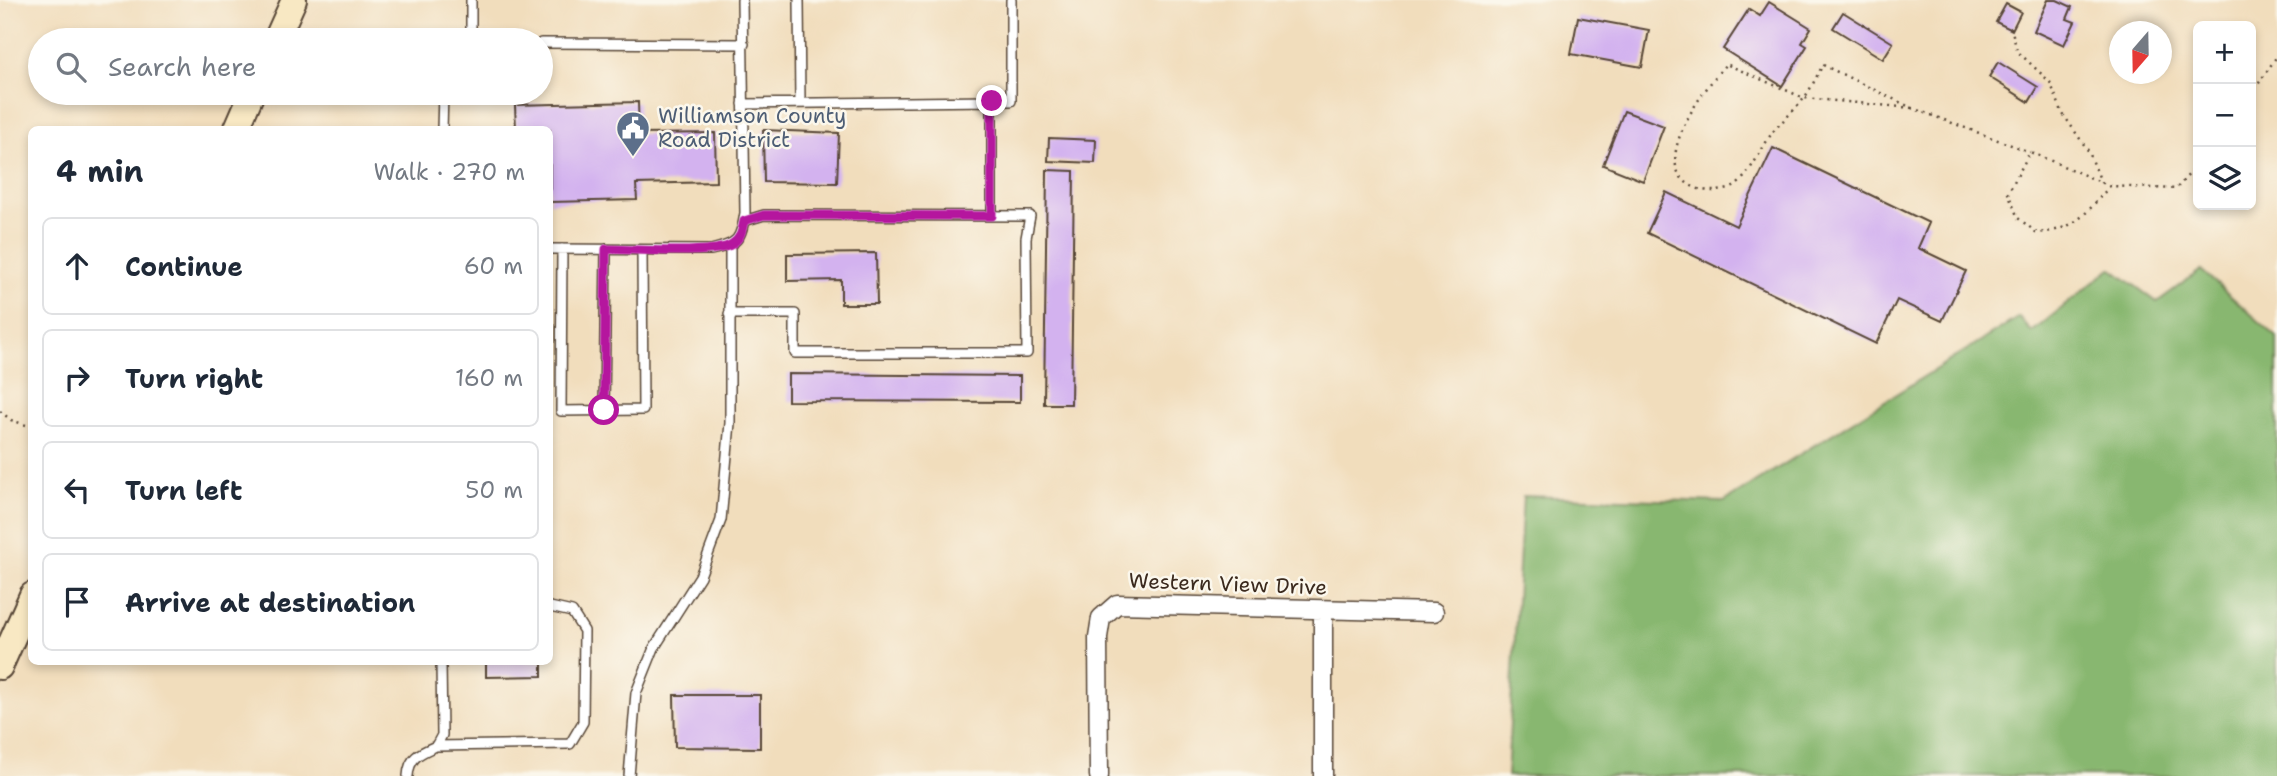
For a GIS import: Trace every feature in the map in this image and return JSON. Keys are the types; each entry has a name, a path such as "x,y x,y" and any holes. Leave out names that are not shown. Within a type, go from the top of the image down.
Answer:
{"main road":[{"path":"281,28 294,0"},
{"path":"238,126 247,105"},
{"path":"0,667 28,603"}],"street":[{"name":"Western View Drive","path":"1099,776 1098,637 1101,618 1118,604 1434,612"},
{"path":"1323,610 1323,776"}],"lane":[{"path":"471,0 471,28"},
{"path":"553,249 711,250 730,246 741,235 744,221 742,0"},
{"path":"799,0 800,103"},
{"path":"743,104 1011,101 1011,0"},
{"path":"553,43 744,44"},
{"path":"992,101 992,216"},
{"path":"442,126 443,105"},
{"path":"729,314 795,314 795,353 1027,353 1026,238 1030,216 764,215 744,221"},
{"path":"629,776 636,693 654,648 700,576 721,520 730,423 730,246"},
{"path":"562,249 561,411 643,410 642,250"},
{"path":"604,410 606,249"},
{"path":"408,776 409,766 417,754 436,746 570,744 583,722 584,631 572,612 553,608"},
{"path":"436,746 442,735 443,724 441,665"}],"path":[{"path":"2011,27 2017,51 2050,82 2063,114 2089,152 2101,182"},
{"path":"2256,88 2277,56"},
{"path":"1912,108 1804,98 1726,64 1684,123 1676,148 1676,165 1684,180 1698,189 1719,191 1737,186 1774,131 1804,98 1823,65 1912,108 2110,186 2176,190 2193,170"},
{"path":"2029,152 2008,193 2018,218 2037,233 2060,231 2078,222 2110,186"},
{"path":"0,411 11,420 28,426"}],"green space":[{"path":"2111,268 2157,302 2201,270 2277,337 2277,776 1507,776 1523,496 1724,502 2019,317 2032,332"}],"building":[{"path":"2048,0 2057,0 2072,7 2067,19 2075,22 2064,45 2034,31"},
{"path":"1769,2 1811,28 1802,43 1807,46 1782,86 1723,49 1749,9 1760,16"},
{"path":"2006,4 2021,12 2012,30 1996,22"},
{"path":"1843,12 1893,43 1883,59 1833,28"},
{"path":"1578,17 1649,30 1642,67 1571,54"},
{"path":"1998,62 2038,87 2029,102 1989,77"},
{"name":"Williamson County Road District","path":"638,102 639,134 715,133 716,182 636,184 637,200 553,202 553,126 516,126 515,105"},
{"path":"1624,111 1664,126 1643,181 1603,165"},
{"path":"763,130 839,133 837,183 764,182"},
{"path":"1049,138 1096,140 1095,163 1048,161"},
{"path":"1773,148 1929,223 1918,248 1966,271 1942,321 1897,300 1876,344 1647,233 1666,192 1736,226"},
{"path":"1047,170 1074,171 1071,404 1044,404"},
{"path":"876,253 877,304 841,304 841,280 787,281 787,254"},
{"path":"788,374 1020,376 1020,402 788,401"},
{"path":"486,665 542,665 542,676 486,677"},
{"path":"674,695 760,695 760,748 675,747"}],"place":[{"name":"Williamson County Road District","path":"633,158"}],"route":[{"path":"604,410 606,249 711,250 730,246 741,235 744,221 764,215 992,216 992,101"}]}
